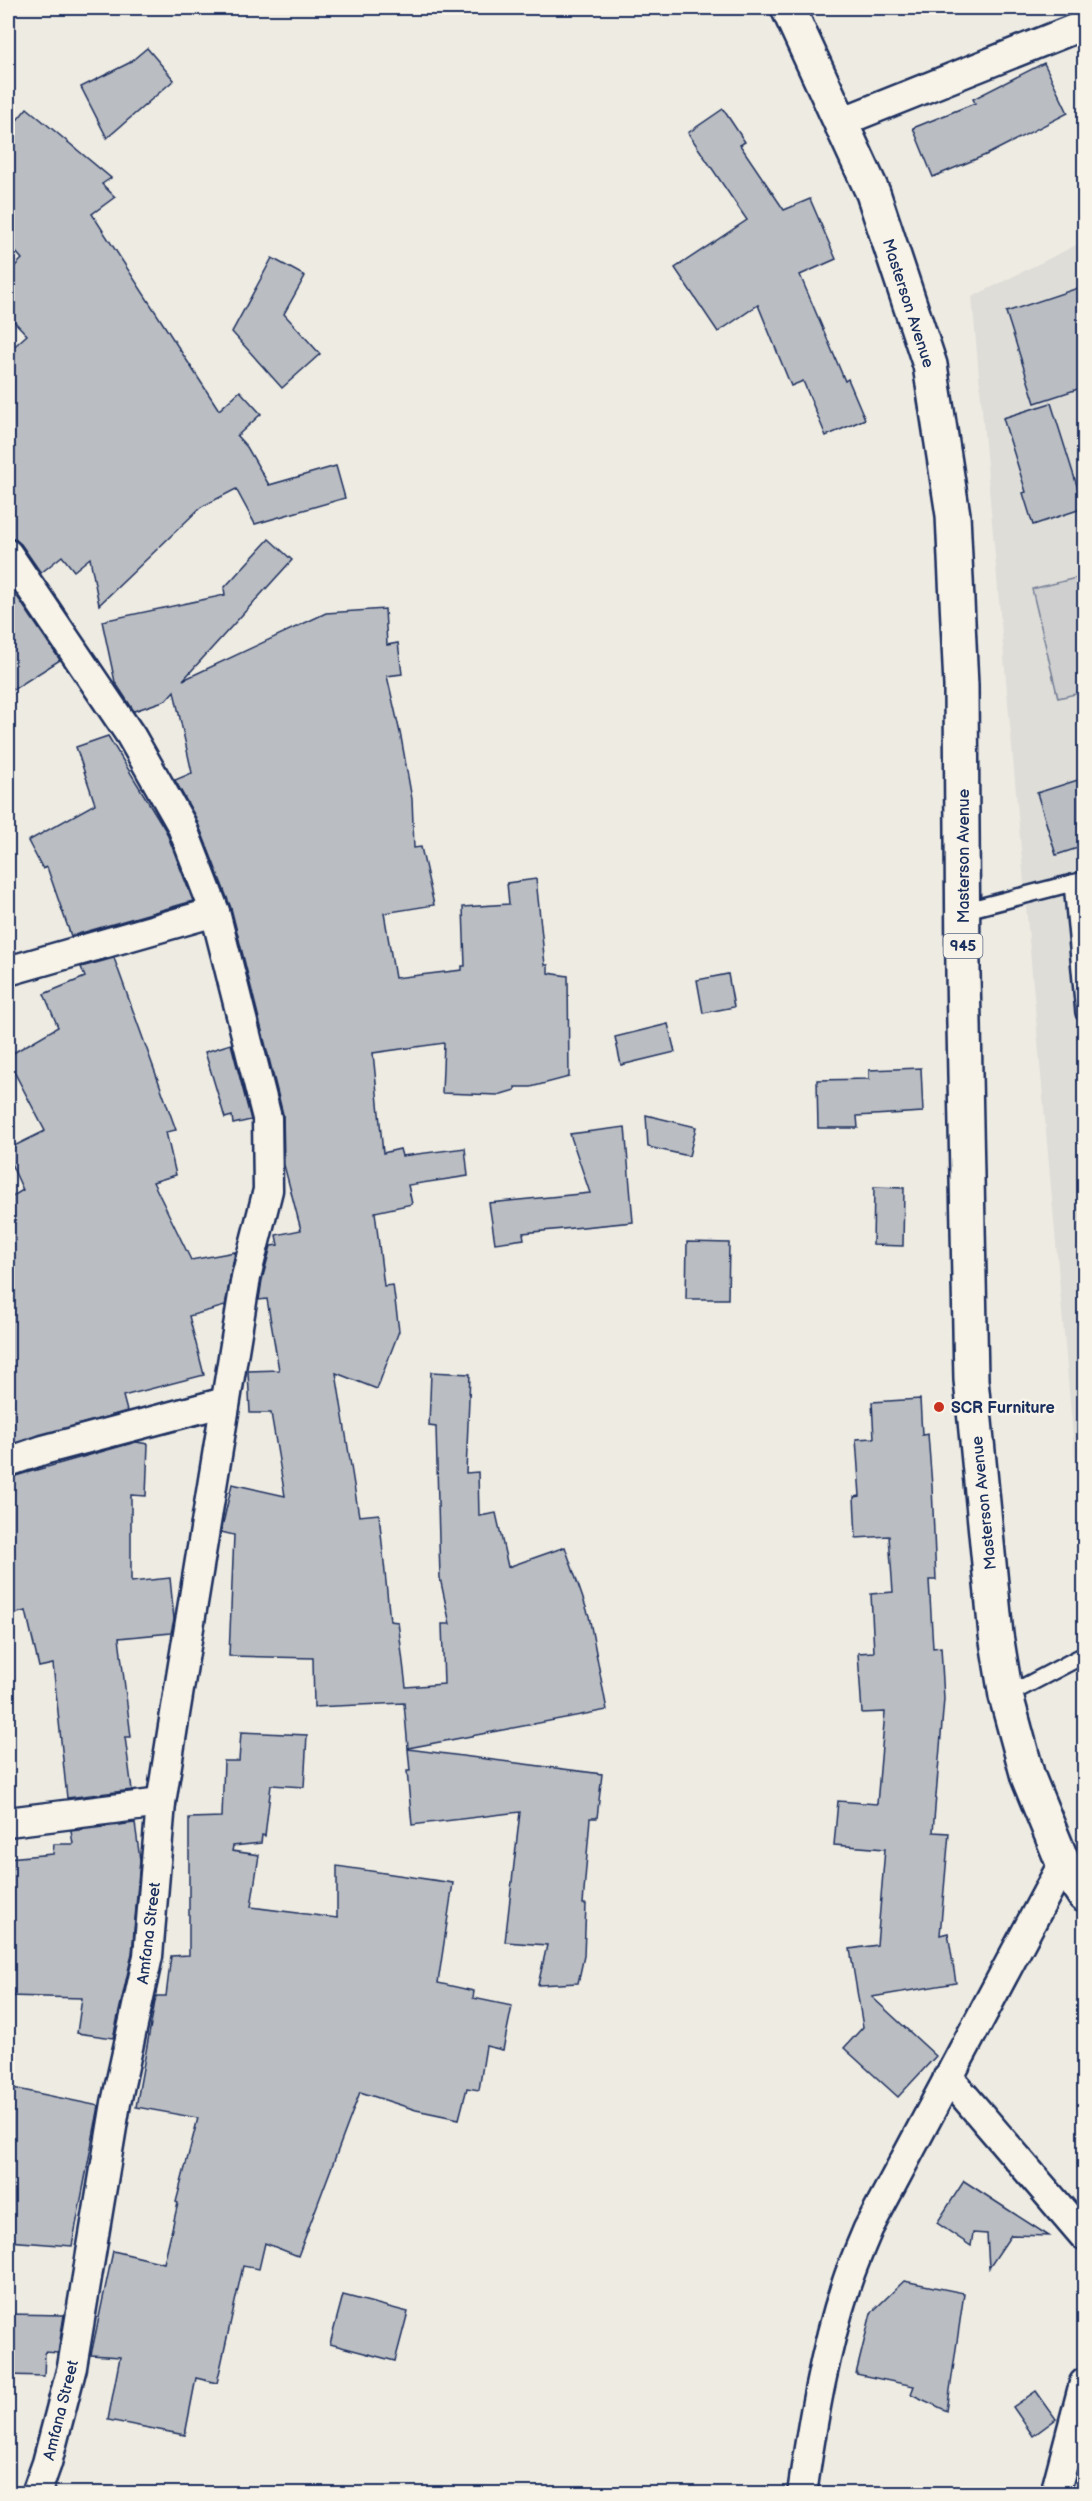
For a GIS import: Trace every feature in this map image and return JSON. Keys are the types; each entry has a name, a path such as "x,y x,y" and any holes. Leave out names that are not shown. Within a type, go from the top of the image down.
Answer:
{"main road":[{"name":"Masterson Avenue","path":"788,8 873,193 930,365 936,400 953,515 961,686 971,1380 996,1635 1006,1696 1028,1777 1063,1863 1084,1895"}],"street":[{"path":"841,122 1084,25"},
{"name":"Amfana Street","path":"8,554 131,736 181,824 215,912 267,1118 268,1190 246,1277 161,1803 148,1956 116,2103 72,2367 47,2463 36,2493"},
{"path":"8,971 215,912"},
{"path":"8,1462 43,1450 225,1402"},
{"path":"8,1822 161,1803"},
{"path":"802,2493 833,2329 846,2284 868,2229 1063,1863"},
{"path":"948,2077 1084,2236"},
{"path":"1055,2493 1084,2383"}],"lane":[{"path":"963,911 1078,881 1084,1013"},
{"path":"1006,1696 1084,1655"}],"shaded area":[{"path":"1084,241 1084,1560 972,297"},
{"path":"1084,576 1084,692 1058,698 1032,589"}],"building":[{"path":"147,48 174,80 107,138 81,87 129,63"},
{"path":"1044,63 1068,113 988,154 933,177 913,128 975,103 973,99"},
{"path":"27,108 111,178 102,184 115,197 92,214 219,410 240,391 261,414 237,436 247,447 269,485 336,466 345,498 255,524 236,489 201,507 99,605 90,558 74,571 62,556 41,573 21,544 15,539 8,538 8,352 27,335 8,315 8,273 22,259 8,243 8,131"},
{"path":"723,109 745,142 740,145 784,210 810,199 836,259 800,275 845,381 848,379 865,419 826,436 803,381 791,386 758,305 718,332 675,268 747,220 688,133"},
{"path":"272,258 305,276 284,314 320,354 282,388 232,332"},
{"path":"1084,286 1084,387 1035,403 1006,312"},
{"path":"1051,403 1084,508 1033,525 1023,493 1026,492 1003,418"},
{"path":"269,539 292,560 183,680 326,613 385,609 387,645 398,643 402,674 387,676 412,799 414,848 421,847 434,905 384,913 395,978 462,970 462,966 465,966 463,907 509,904 507,883 536,879 545,965 548,965 548,973 568,976 569,1077 531,1087 515,1087 515,1090 498,1095 442,1093 444,1043 373,1053 383,1153 400,1149 402,1156 465,1148 468,1176 408,1185 412,1204 375,1212 384,1286 393,1285 399,1331 377,1389 336,1373 359,1516 379,1514 390,1621 398,1622 406,1687 444,1684 442,1624 450,1624 440,1578 436,1427 429,1426 431,1372 470,1374 466,1473 478,1472 479,1516 496,1513 508,1567 565,1547 589,1616 607,1710 408,1748 404,1703 314,1707 313,1658 229,1656 234,1535 221,1532 232,1484 285,1496 271,1413 250,1413 248,1371 279,1370 267,1299 259,1300 262,1280 271,1246 278,1245 276,1235 301,1230 284,1165 283,1114 231,908 196,818 175,780 192,773 174,691 166,700 134,711 115,682 102,621 225,595 224,588"},
{"path":"8,583 60,660 8,693"},
{"path":"108,736 166,831 193,901 71,936 47,867 43,869 28,841 95,804 76,747"},
{"path":"1084,778 1084,846 1056,855 1037,793"},
{"path":"114,958 176,1130 166,1132 176,1175 153,1182 191,1260 235,1252 225,1306 189,1316 204,1375 123,1396 127,1411 8,1445 8,1199 23,1190 8,1157 8,1149 45,1131 8,1056 58,1027 44,994 85,977 81,967"},
{"path":"728,974 734,1007 703,1013 697,980"},
{"path":"668,1024 675,1052 621,1065 615,1037"},
{"path":"231,1044 251,1120 233,1124 232,1116 225,1118 205,1052"},
{"path":"921,1068 923,1112 857,1116 858,1128 818,1128 817,1080 869,1079 869,1070"},
{"path":"646,1115 696,1127 689,1156 648,1147"},
{"path":"625,1127 633,1222 523,1233 524,1239 495,1243 489,1203 590,1193 570,1134"},
{"path":"874,1187 904,1188 903,1246 873,1245"},
{"path":"687,1242 729,1243 728,1299 686,1299"},
{"path":"920,1399 922,1435 928,1434 932,1486 936,1580 929,1580 933,1648 941,1647 944,1699 933,1832 949,1833 940,1935 948,1933 956,1983 872,1997 936,2056 898,2097 844,2048 863,2027 850,1949 877,1945 885,1849 834,1845 838,1801 877,1804 885,1712 862,1713 858,1653 874,1652 871,1594 893,1592 889,1536 856,1538 854,1497 860,1496 856,1439 874,1438 872,1402"},
{"path":"136,1442 148,1444 146,1496 131,1495 131,1582 170,1578 174,1619 171,1633 119,1638 131,1737 125,1737 132,1790 67,1798 53,1664 39,1667 26,1611 8,1615 8,1478"},
{"path":"241,1732 307,1735 304,1787 271,1785 265,1836 262,1835 261,1843 233,1846 232,1851 259,1855 251,1907 337,1918 337,1866 453,1883 438,1983 474,1991 473,1998 512,2006 503,2050 486,2046 479,2090 467,2088 459,2119 416,2110 360,2092 298,2256 265,2243 259,2269 243,2266 217,2383 196,2378 185,2435 108,2420 120,2357 91,2355 113,2251 164,2263 178,2203 176,2202 198,2118 136,2107 156,1996 166,1996 171,1956 189,1955 189,1818 222,1817 224,1761 239,1761"},
{"path":"408,1749 602,1774 597,1818 590,1818 583,1904 586,1904 584,1956 578,1983 538,1985 547,1945 505,1942 520,1812 412,1825 407,1771 410,1771"},
{"path":"135,1823 140,1860 132,1954 113,2038 77,2033 82,1998 8,1996 11,1904 8,1904 8,1858 53,1854 54,1844 73,1844 71,1831"},
{"path":"8,2087 99,2106 72,2246 8,2241"},
{"path":"964,2181 1049,2236 1011,2235 989,2268 987,2234 973,2233 971,2246 937,2223"},
{"path":"904,2281 964,2293 947,2411 911,2394 914,2386 856,2374 871,2313"},
{"path":"343,2295 408,2312 395,2361 330,2344"},
{"path":"8,2314 64,2315 58,2353 45,2352 44,2376 8,2375"},
{"path":"1036,2391 1056,2419 1033,2436 1013,2407"}],"place":[{"name":"SCR Furniture","path":"939,1407"}]}
